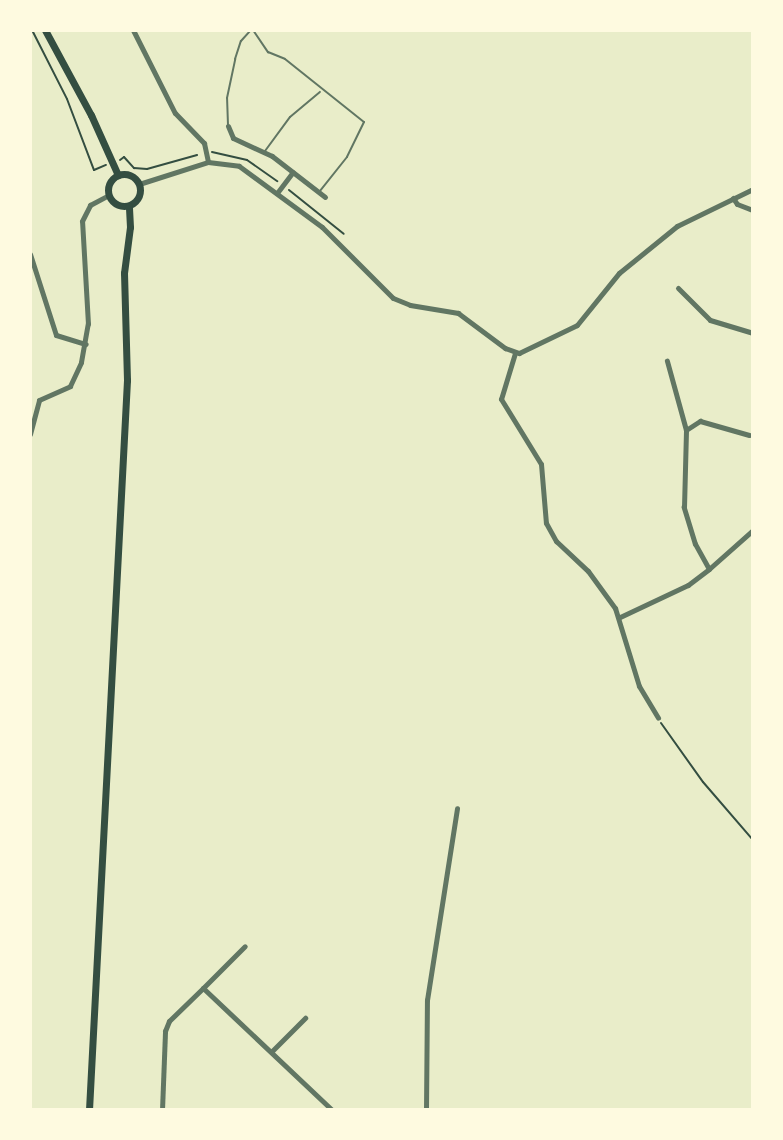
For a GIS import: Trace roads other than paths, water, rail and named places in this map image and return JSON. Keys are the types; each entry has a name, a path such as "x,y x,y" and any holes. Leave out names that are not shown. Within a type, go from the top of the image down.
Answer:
{"main road":[{"path":"45,30 91,115 118,175"},
{"path":"118,175 130,175 139,184 139,197 129,206 118,205 109,195 109,183 118,175"},
{"path":"89,1110 127,380 124,273 130,227 129,206"}],"street":[{"path":"133,30 175,113 204,143 208,162"},
{"path":"228,126 233,138 264,151 325,197"},
{"path":"139,184 208,162 239,166 336,242 393,298 410,305 458,313 515,353 527,351 571,330 640,253 677,226 753,189"},
{"path":"277,193 293,172"},
{"path":"30,401 38,403 70,386 86,344 82,221 92,203 109,195"},
{"path":"733,198 737,204 753,210"},
{"path":"30,254 56,335 86,344"},
{"path":"678,288 710,320 753,333"},
{"path":"515,353 501,399 541,464 546,523 556,541 601,586 620,617 636,677 658,718"},
{"path":"667,361 686,430 684,507 695,544 709,569"},
{"path":"30,434 38,403"},
{"path":"686,430 700,421 749,435"},
{"path":"620,617 688,585 753,530"},
{"path":"426,1110 427,1000 457,808"},
{"path":"162,1110 165,1031 169,1021 245,946"},
{"path":"203,988 332,1110"},
{"path":"272,1051 305,1018"}],"lane":[{"path":"228,126 227,98 235,59 241,41 252,30 268,52 285,59 321,91 361,118 365,126 347,157 319,192"},
{"path":"264,151 290,117 321,91"},
{"path":"336,242 342,235"}]}
